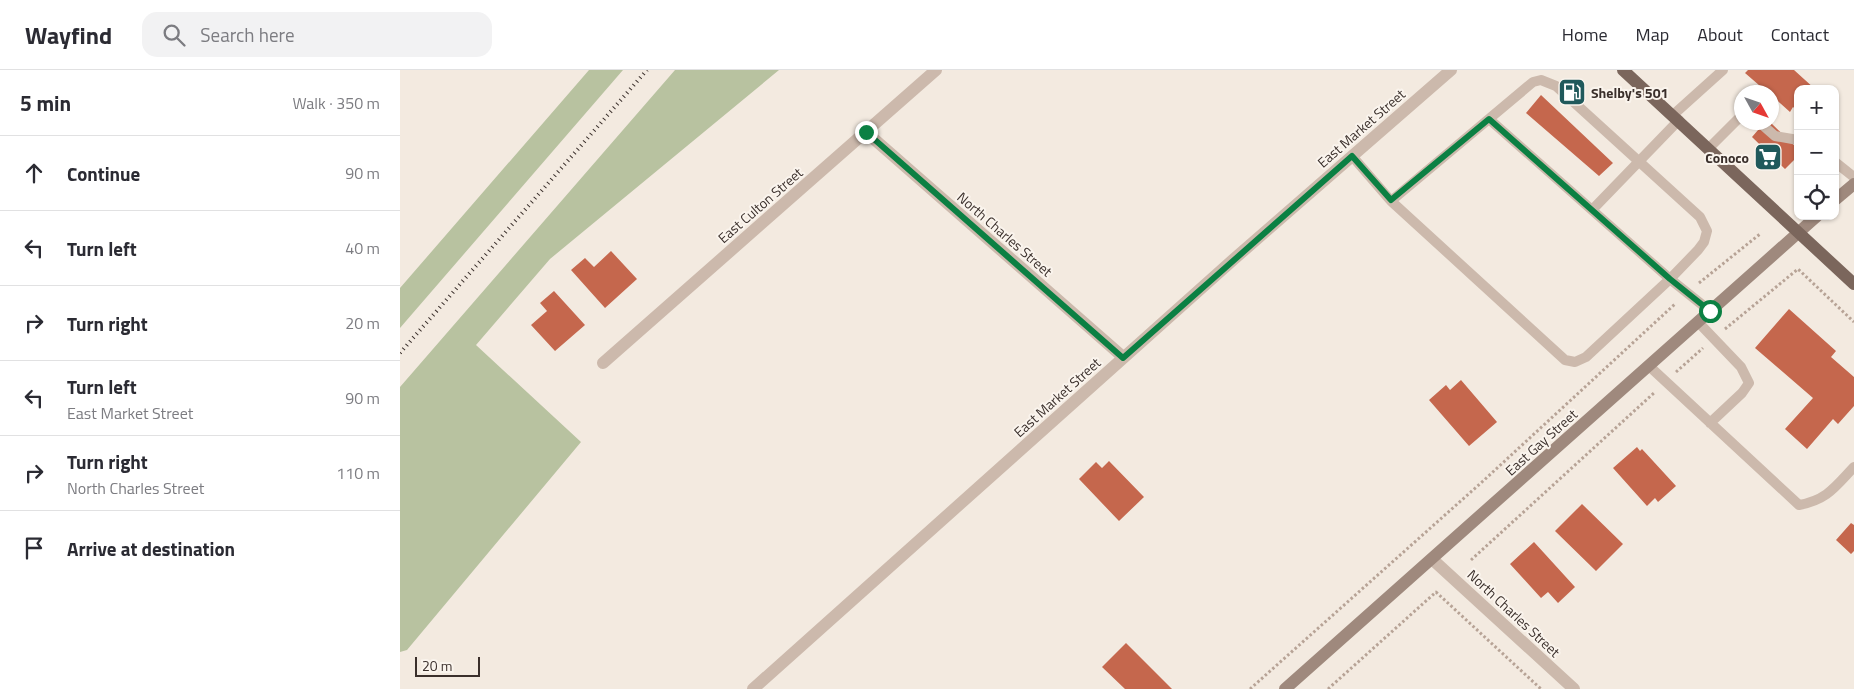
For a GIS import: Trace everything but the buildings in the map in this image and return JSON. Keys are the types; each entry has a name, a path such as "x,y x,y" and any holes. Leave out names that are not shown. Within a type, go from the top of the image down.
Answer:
{"main road":[{"path":"1624,70 1854,284"},
{"path":"1839,197 1854,184"},
{"name":"East Gay Street","path":"1285,689 1812,220"}],"street":[{"name":"East Culton Street","path":"603,363 936,70"},
{"name":"East Market Street","path":"753,689 1123,358 1451,70"},
{"name":"North Charles Street","path":"866,132 1123,358"},
{"name":"North Charles Street","path":"1432,559 1571,688"}],"lane":[{"path":"1592,210 1639,161 1676,117 1722,70"},
{"path":"1352,156 1391,200 1565,360 1575,362 1586,357 1670,279 1698,250 1704,242 1707,231 1700,217 1639,161 1556,86 1541,80 1533,82 1391,200"},
{"path":"1489,119 1670,279 1710,311"},
{"path":"1709,148 1734,123"},
{"path":"1768,130 1775,136 1794,139"},
{"path":"1839,165 1854,177"},
{"path":"1698,322 1741,367 1749,383 1742,393 1710,423"},
{"path":"1649,366 1798,505 1816,502 1834,488 1854,466"}],"path":[{"path":"1250,689 1482,482 1687,293 1760,234"},
{"path":"1471,560 1713,338 1798,269 1854,322"},
{"path":"1328,689 1436,592 1540,689"}],"green space":[{"path":"589,70 623,70 400,328 400,288"},
{"path":"675,70 779,70 550,259 476,345 581,442 407,650 400,652 400,387"}],"railway":[{"path":"400,353 647,70"}],"place":[{"name":"Shelby's 501","path":"1572,92"},
{"name":"Conoco","path":"1768,157"}],"route":[{"path":"866,132 1123,358 1352,156 1391,200 1489,119 1670,279 1710,311"}]}
